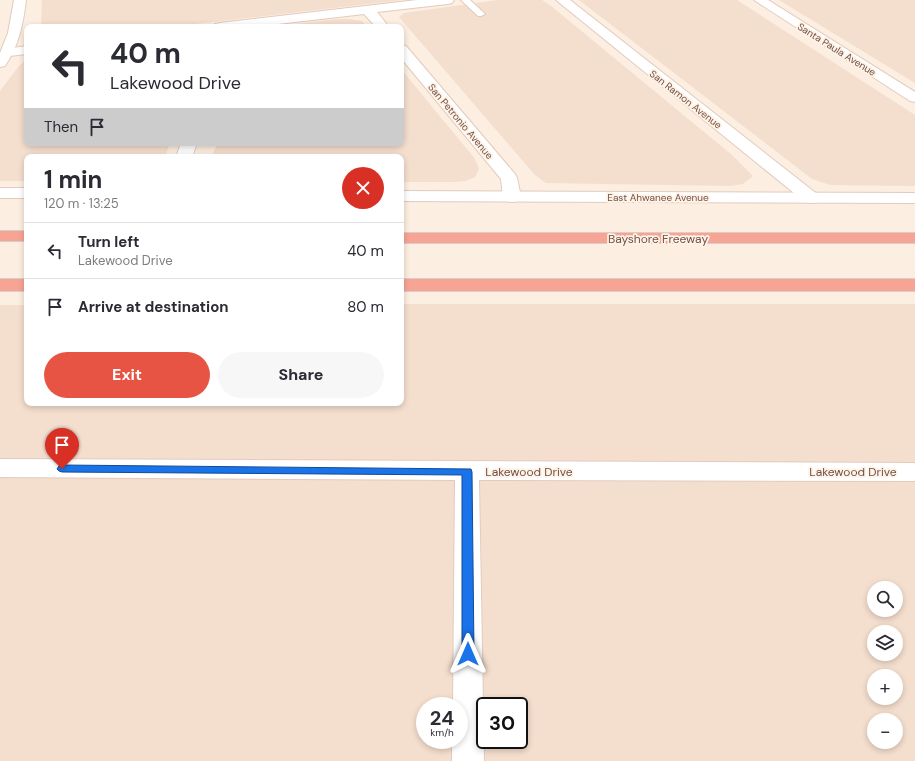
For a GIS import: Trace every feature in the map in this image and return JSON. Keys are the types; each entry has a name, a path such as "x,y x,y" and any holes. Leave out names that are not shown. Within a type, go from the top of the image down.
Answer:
{"highway":[{"path":"0,236 24,236"},
{"name":"Bayshore Freeway","path":"404,238 915,238"},
{"path":"0,285 24,285"},
{"path":"404,285 915,285"}],"street":[{"path":"0,63 9,52 16,27 20,0"},
{"path":"246,24 448,0"},
{"name":"San Ramon Avenue","path":"562,0 811,198"},
{"name":"Santa Paula Avenue","path":"760,0 915,98"},
{"path":"368,10 380,24"},
{"path":"9,52 24,50"},
{"name":"San Petronio Avenue","path":"404,53 509,178 512,196"},
{"path":"0,193 24,193"},
{"name":"East Ahwanee Avenue","path":"404,196 915,198"},
{"name":"Lakewood Drive","path":"0,468 467,472 915,472"},
{"path":"467,472 468,761"}],"lane":[{"path":"465,0 481,14"}],"shaded area":[{"path":"42,0 402,0 195,24 41,24"},
{"path":"498,0 542,0 551,6 732,155 753,176 743,184 730,186 546,183 535,175 399,17 404,13"},
{"path":"579,0 737,0 915,115 915,186 830,185 812,179"},
{"path":"779,0 915,0 915,83"},
{"path":"350,19 362,21 364,24 296,24"},
{"path":"24,62 24,146 169,146 166,154 24,154 24,181 0,181 0,91"},
{"path":"404,73 475,159 479,169 475,177 465,181 404,182 404,154 212,154 216,146 404,146"},
{"path":"404,304 915,304 915,761 0,761 0,305 24,305 24,406 404,406"}],"route":[{"path":"62,469 467,472 468,654"}]}
